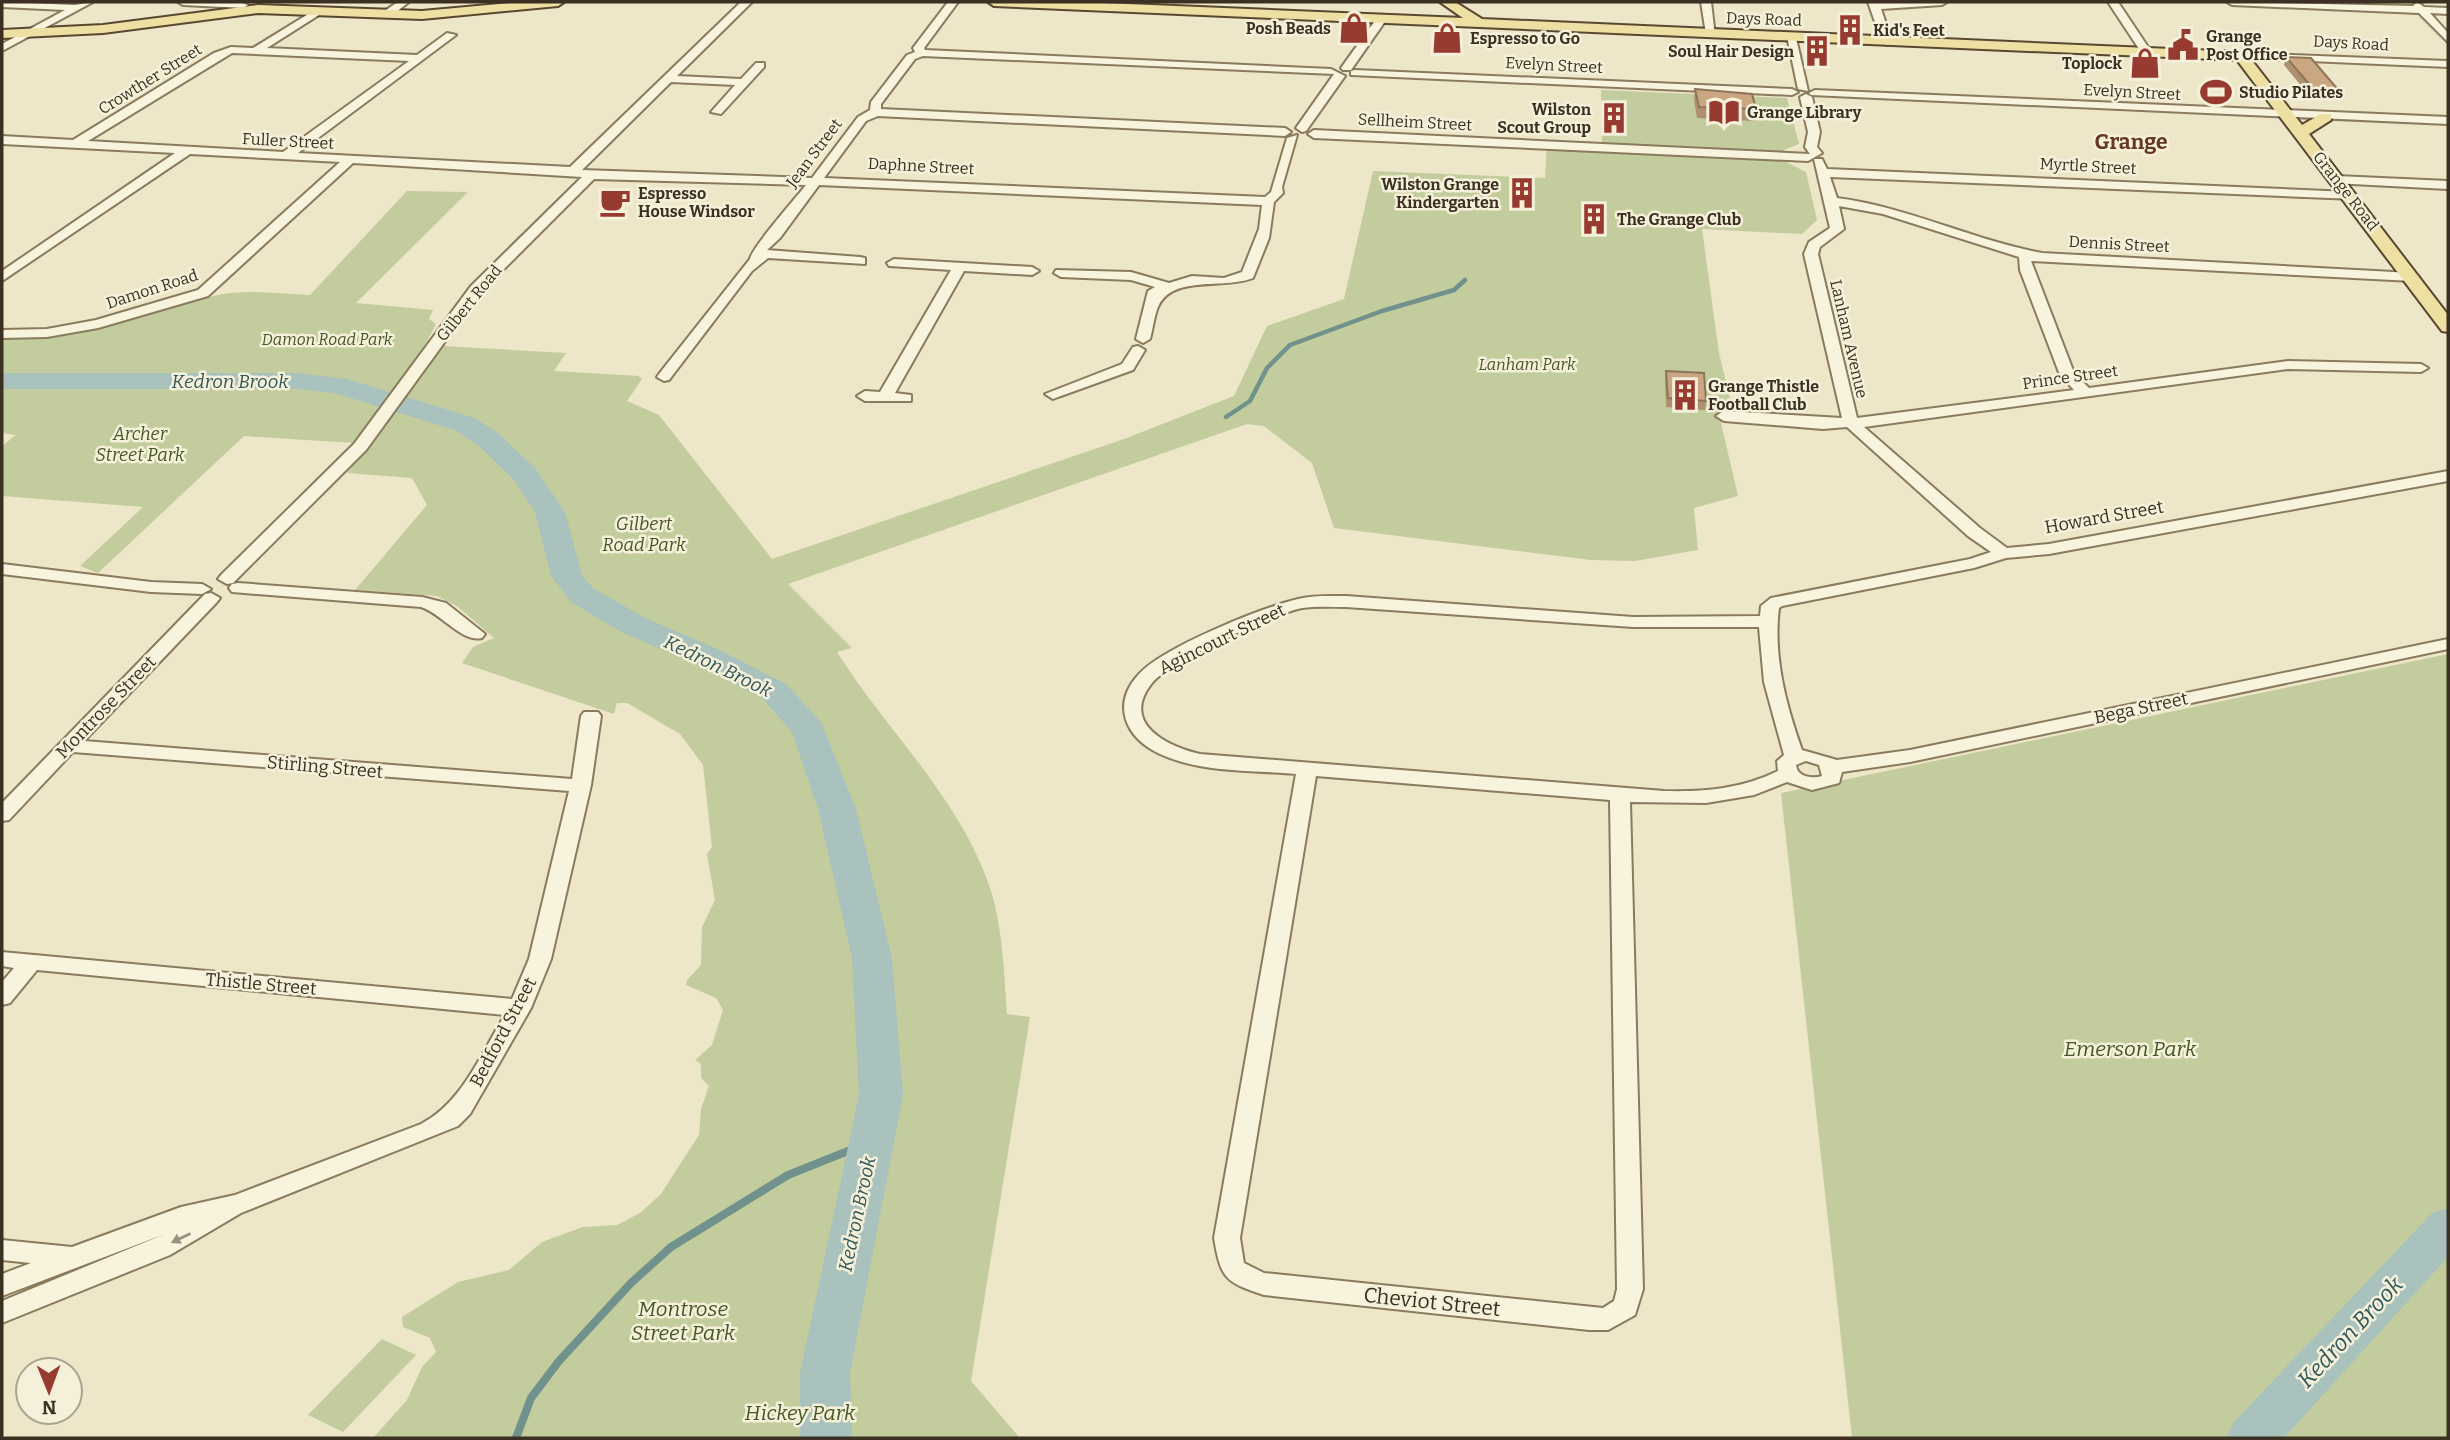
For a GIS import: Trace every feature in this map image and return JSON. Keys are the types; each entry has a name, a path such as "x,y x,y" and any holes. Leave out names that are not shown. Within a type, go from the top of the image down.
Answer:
{"main road":[{"path":"6,41 50,28 126,27 244,6 432,14 558,2"},
{"name":"Days Road","path":"994,2 2241,56"},
{"path":"1444,23 1446,2 1482,24"},
{"name":"Grange Road","path":"2241,56 2448,327"},
{"path":"2300,133 2326,117"}],"street":[{"path":"50,28 88,2"},
{"path":"183,2 244,6"},
{"path":"387,14 404,2"},
{"path":"572,172 747,2"},
{"name":"Jean Street","path":"664,377 759,255 774,244 775,235 862,118 876,112 875,104 911,57 922,53 918,48 953,2"},
{"path":"1706,2 1711,34"},
{"path":"1886,42 1874,4 1942,2"},
{"path":"2113,2 2147,53"},
{"path":"2232,2 2418,6 2448,10"},
{"path":"2,4 77,8"},
{"path":"2418,6 2448,39"},
{"name":"Crowther Street","path":"74,145 218,55 243,49 257,50 318,11"},
{"path":"1061,273 1118,276 1165,283 1232,280 1248,275 1262,245 1270,211 1268,201 1277,192 1276,187 1293,133 1381,20"},
{"path":"284,157 451,36"},
{"name":"Lanham Avenue","path":"1791,38 1814,132 1811,147 1832,201 1837,229 1814,245 1811,254 1840,387 1851,422 1866,439 1974,532 2004,553"},
{"path":"257,50 420,58"},
{"name":"Evelyn Street","path":"922,53 1139,66 1189,65 2448,121"},
{"name":"Days Road","path":"2241,56 2448,61"},
{"path":"717,112 760,65"},
{"path":"668,79 743,82"},
{"path":"876,112 1293,133"},
{"name":"Sellheim Street","path":"1293,133 1816,161"},
{"path":"2,149 8,140"},
{"name":"Fuller Street","path":"8,140 572,172"},
{"path":"2,277 186,151"},
{"name":"Damon Road","path":"2,334 47,333 98,324 203,293 349,160"},
{"name":"Myrtle Street","path":"1816,161 2350,196"},
{"name":"Daphne Street","path":"572,172 591,175 895,182 1268,201"},
{"name":"Gilbert Road","path":"233,584 363,444 480,284 591,175"},
{"path":"2337,180 2448,185"},
{"name":"Dennis Street","path":"1832,201 1892,211 2031,256 2412,277"},
{"path":"759,255 860,261"},
{"path":"2031,256 2024,259 2027,270 2067,375 2085,393"},
{"path":"894,263 1032,271"},
{"path":"885,397 960,267"},
{"path":"1053,394 1128,368 1165,283"},
{"name":"Prince Street","path":"1724,416 1823,424 1894,420 2302,364 2421,368"},
{"path":"865,396 906,398"},
{"name":"Howard Street","path":"1768,614 1808,595 1974,563 2004,553 2049,549 2448,476"},
{"path":"2,569 59,573 108,583 206,594 215,581 432,604 476,634"},
{"name":"Montrose Street","path":"2,815 69,746 206,594"},
{"name":"Agincourt Street","path":"1768,614 1619,622 1319,601 1282,607 1153,671 1137,692 1135,723 1141,736 1163,750 1200,760 1620,796 1681,799 1722,797 1752,791 1791,765"},
{"path":"1768,614 1779,711 1791,765 1796,780 1816,784 1832,779 1832,767 1816,757 1791,765"},
{"name":"Bega Street","path":"1832,767 1865,765 1922,754 2448,644"},
{"name":"Bedford Street","path":"2,1285 181,1217 239,1203 449,1120 461,1108 520,1008 540,959 581,785 591,716"},
{"name":"Stirling Street","path":"69,746 541,785 581,785"},
{"name":"Cheviot Street","path":"1307,770 1227,1238 1233,1268 1246,1278 1264,1284 1589,1319 1608,1319 1626,1307 1630,1289 1620,796"},
{"name":"Thistle Street","path":"2,959 520,1008"},
{"path":"2,997 32,962"},
{"name":"Bedford Street","path":"2,1312 161,1248 199,1229 239,1203"},
{"path":"2,1250 74,1257"}],"green space":[{"path":"1601,90 1787,98 1799,144 1784,150 1788,163 1806,172 1817,220 1802,234 1702,229 1719,353 1732,407 1721,423 1738,496 1694,508 1698,550 1635,561 1591,560 1334,528 1312,463 1264,426 1247,424 788,584 852,648 837,652 960,824 977,855 998,919 1007,1014 1030,1017 971,1381 1020,1438 373,1438 407,1400 422,1367 436,1352 430,1338 403,1327 402,1317 458,1282 509,1270 542,1242 583,1227 617,1225 640,1213 661,1194 699,1135 701,1109 709,1086 701,1078 701,1064 695,1060 712,1045 723,1010 716,998 686,985 687,980 701,965 702,927 715,900 707,854 712,847 703,765 680,734 627,703 617,703 614,714 462,663 473,647 494,638 457,606 437,596 355,590 427,505 412,478 347,473 370,444 244,436 98,573 80,566 143,507 2,496 2,446 16,435 2,433 2,336 59,333 229,293 310,295 407,191 468,192 356,303 433,310 429,319 436,324 425,345 566,353 554,371 639,376 642,379 627,401 659,415 772,559 1124,439 1234,396 1267,326 1344,299 1373,171 1545,178 1547,145 1602,148"},
{"name":"Emerson Park","path":"2448,654 2448,1438 1852,1438 1781,793"},
{"path":"382,1339 416,1355 343,1432 308,1415"}],"building":[{"path":"2286,57 2311,58 2340,92 2315,91"},
{"path":"1695,89 1752,94 1756,109 1699,107"},
{"path":"1604,104 1625,105 1626,123 1604,121"},
{"path":"1666,371 1704,373 1706,401 1668,398"}],"waterway":[{"path":"1226,417 1250,401 1267,368 1290,345 1382,311 1454,290 1465,280"},
{"name":"Kedron Brook","path":"2,381 297,381 337,385 465,424 489,440 525,474 550,512 567,576 582,595 633,625 708,657 774,691 809,729 837,809 872,958 881,1095 825,1373 826,1438"},
{"path":"516,1438 531,1398 559,1361 631,1283 671,1247 788,1175 873,1141"},
{"name":"Kedron Brook","path":"2252,1438 2448,1226"}],"place":[{"name":"Posh Beads","path":"1354,28"},
{"name":"Kid's Feet","path":"1850,30"},
{"name":"Espresso to Go","path":"1447,38"},
{"name":"Grange Post Office","path":"2183,45"},
{"name":"Soul Hair Design","path":"1817,51"},
{"name":"Toplock","path":"2145,63"},
{"name":"Studio Pilates","path":"2216,92"},
{"name":"Grange Library","path":"1724,112"},
{"name":"Wilston Scout Group","path":"1614,118"},
{"name":"Wilston Grange Kindergarten","path":"1522,193"},
{"name":"Espresso House Windsor","path":"615,202"},
{"name":"The Grange Club","path":"1594,219"},
{"name":"Grange Thistle Football Club","path":"1685,395"}],"district":[{"name":"Grange","path":"2131,142"}],"park label":[{"name":"Damon Road Park","path":"327,339"},
{"name":"Lanham Park","path":"1527,364"},
{"name":"Archer Street Park","path":"140,444"},
{"name":"Gilbert Road Park","path":"644,534"},
{"name":"Montrose Street Park","path":"683,1321"},
{"name":"Hickey Park","path":"800,1413"}]}
